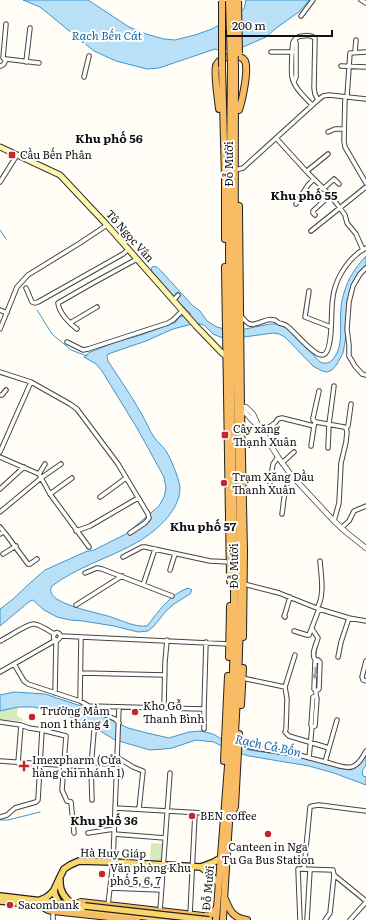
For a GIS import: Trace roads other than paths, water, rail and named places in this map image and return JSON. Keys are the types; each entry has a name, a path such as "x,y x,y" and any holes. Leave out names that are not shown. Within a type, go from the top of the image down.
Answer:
{"highway":[{"path":"230,1 235,67"},
{"name":"Đỗ Mười","path":"230,1 222,67 227,232 233,328"},
{"path":"223,118 219,107 216,66 220,60 232,56 242,58 246,66 242,100 239,110"},
{"name":"Đỗ Mười","path":"233,328 239,110 235,67"},
{"name":"Đỗ Mười","path":"233,328 240,315 235,67"},
{"name":"Đỗ Mười","path":"227,204 235,67"},
{"path":"233,328 233,341"},
{"path":"233,328 233,341"},
{"name":"Đỗ Mười","path":"232,741 240,733 244,584 244,544 237,409 228,357 233,341"},
{"name":"Đỗ Mười","path":"232,741 230,562 237,409 239,397 233,341"},
{"path":"237,409 239,397"},
{"name":"Đỗ Mười","path":"231,644 237,409"},
{"name":"Đỗ Mười","path":"232,741 239,668 240,604 237,409"},
{"path":"231,759 232,741"},
{"path":"231,759 232,741"},
{"name":"Đỗ Mười","path":"216,920 221,851 218,843 223,819 231,759"},
{"name":"Đỗ Mười","path":"223,920 223,819 235,807 231,759"},
{"path":"224,897 229,910 237,919 247,920"},
{"path":"74,904 81,902 190,914 206,919 213,914 217,908"},
{"path":"41,903 48,910 53,911 137,920"}],"main road":[{"name":"Tô Ngọc Vân","path":"0,147 60,175 137,259 153,273 196,326 228,357"},
{"path":"201,867 220,858"},
{"name":"Hà Huy Giáp","path":"54,890 64,869 79,862 163,864 201,867"},
{"path":"201,867 218,883"},
{"path":"60,877 62,893 67,900 85,908 206,919"},
{"path":"41,903 51,895 54,890"},
{"path":"54,890 60,905"},
{"path":"0,896 41,903"},
{"path":"0,901 60,905 174,920"},
{"path":"60,905 74,904"}],"street":[{"path":"300,16 313,0"},
{"path":"361,0 366,3"},
{"path":"6,24 3,58 6,60"},
{"path":"26,62 30,28"},
{"path":"312,105 299,91 292,77 294,52 293,42 296,38 301,36 309,35 313,36 314,38 314,88 318,100"},
{"path":"355,52 356,40"},
{"path":"271,52 294,52"},
{"path":"365,180 345,147 344,129 350,52 366,52"},
{"path":"84,77 89,56"},
{"path":"0,66 4,64 6,58 39,63"},
{"path":"341,66 366,67"},
{"path":"237,170 243,168 312,105 326,95 366,99"},
{"path":"328,132 335,129 344,129"},
{"path":"240,315 250,324 268,319 284,324 288,326 317,354 324,355 327,353 331,339 332,307 334,292 338,280 352,259 365,249 347,223 340,208 330,195 276,138"},
{"path":"307,172 328,154"},
{"path":"0,182 17,155"},
{"path":"296,204 308,185 314,179"},
{"path":"323,188 334,179 339,184"},
{"path":"311,230 366,187"},
{"path":"315,216 313,211 330,195"},
{"path":"0,329 17,287 28,275 107,225"},
{"path":"26,288 32,302 38,302 118,257 129,249"},
{"path":"77,329 70,323 58,307 58,303 137,259"},
{"path":"366,268 360,274 353,286 349,302 347,329 350,356 358,370 363,375 366,375"},
{"path":"309,291 306,317 331,327"},
{"path":"174,300 178,295"},
{"path":"70,323 97,307"},
{"path":"0,310 7,313"},
{"path":"67,342 83,350 88,349 168,323 184,312"},
{"path":"0,372 31,382 77,409 118,464 148,514 149,518 145,523 130,532"},
{"path":"0,452 31,382"},
{"path":"328,448 329,424 334,386"},
{"path":"0,395 2,396 6,390"},
{"path":"311,446 315,424 313,418 319,391"},
{"path":"334,520 339,503 341,463 346,442 346,428 348,426 351,404"},
{"path":"237,409 248,414 258,425 291,475 341,528 366,548"},
{"path":"262,432 275,423 278,419 282,418 315,424 329,424 346,428"},
{"path":"282,463 294,452"},
{"path":"0,457 24,467 40,476 50,494 89,547"},
{"path":"270,483 273,464 278,457"},
{"path":"40,476 45,464"},
{"path":"0,512 40,476 61,464"},
{"path":"0,489 24,467"},
{"path":"282,514 286,487 291,475"},
{"path":"50,494 72,478"},
{"path":"100,497 126,478"},
{"path":"76,531 90,526 138,498"},
{"path":"341,528 349,521 354,511 366,506"},
{"path":"0,527 2,533 5,533 16,546 29,565 37,560"},
{"path":"3,554 16,546"},
{"path":"123,558 142,547 148,547 210,561 230,562"},
{"path":"143,585 155,549"},
{"path":"170,570 175,554"},
{"path":"294,631 307,635 311,633 322,588 320,561"},
{"path":"85,572 97,568 102,569 172,596"},
{"path":"76,605 122,576"},
{"path":"244,584 290,597 318,609 349,618 366,621"},
{"path":"286,617 284,616 290,597"},
{"path":"338,657 349,618"},
{"path":"0,641 8,638 30,624 35,624 54,634 58,633 61,636 231,644"},
{"path":"309,758 312,728 315,726 316,694 319,689 320,662 315,660 313,655 318,638 312,629"},
{"path":"54,634 53,636 56,640 55,693"},
{"path":"0,672 60,639 61,636"},
{"path":"80,701 81,637"},
{"path":"162,708 164,706 167,640"},
{"path":"204,729 206,642"},
{"path":"295,654 285,687 287,698 285,732 287,735 329,748"},
{"path":"366,661 362,677 363,680 366,681"},
{"path":"14,664 24,681 28,684 80,701 114,719 119,725"},
{"path":"80,672 165,675"},
{"path":"242,678 285,687"},
{"path":"89,706 204,709"},
{"path":"108,905 114,834 119,707"},
{"path":"325,762 337,720"},
{"path":"0,722 21,725 66,736 62,790 67,801 71,802 74,833"},
{"path":"18,763 21,725"},
{"path":"0,817 7,815 15,808 36,802 38,800 42,730"},
{"path":"92,800 91,767 94,731"},
{"path":"240,733 243,743 250,747 309,758 349,768 358,763 366,751"},
{"path":"117,757 133,767 143,771 140,810"},
{"path":"0,761 117,769"},
{"path":"160,911 170,773"},
{"path":"304,869 310,807 319,805 366,811"},
{"path":"115,808 195,813 223,819"},
{"path":"190,914 195,813"},
{"path":"88,833 114,829"},
{"path":"114,834 165,838"},
{"path":"300,920 298,869 333,870 334,875 330,913 325,920"},
{"path":"307,920 310,870"},
{"path":"334,875 366,901 350,920"},
{"path":"110,888 161,890"},
{"path":"53,911 53,920"}],"water":[{"name":"Rạch Bến Cát","path":"23,0 88,0 129,27 146,34 164,39 175,40 212,29 244,9 246,0 309,0 300,11 266,37 243,47 218,50 215,49 159,68 147,69 116,61 94,51 40,7"},
{"path":"366,256 366,266 353,286 343,353 332,370 327,372 313,366 285,337 279,334 273,333 237,338 220,337 213,334 204,325 196,323 173,329 146,341 108,354 108,361 143,416 152,434 165,449 170,459 180,488 179,497 170,514 164,521 141,540 62,579 52,586 51,592 54,597 68,605 133,625 147,626 160,609 175,595 188,588 192,590 190,594 166,611 148,631 138,632 114,626 57,617 44,610 33,600 0,626 0,609 45,570 85,552 94,550 126,534 159,506 164,497 166,488 164,477 137,428 102,371 96,364 84,357 90,352 176,322 179,317 191,314 157,279 151,270 152,267 159,269 193,306 200,311 207,321 217,327 240,330 270,324 284,325 289,328 319,361 322,363 328,363 335,356 340,343 341,306 348,282 359,264"},
{"path":"14,692 45,694 90,709 128,728 169,738 189,732 201,731 213,734 225,741 249,750 311,759 330,764 338,768 350,770 359,765 366,756 366,765 362,772 363,776 366,777 366,785 334,773 309,766 249,756 227,749 214,742 196,740 172,748 150,750 115,740 92,726 65,715 34,707 18,707 0,711 0,695"}],"waterway":[{"path":"0,230 6,239"},
{"path":"37,310 52,334 71,350 87,356"},
{"path":"0,820 8,820 40,812"}],"place":[{"name":"Cầu Bến Phân","path":"12,155"},
{"name":"Cây xăng Thạnh Xuân","path":"225,435"},
{"name":"Trạm Xăng Dầu Thanh Xuân","path":"224,483"},
{"name":"Kho Gỗ Thanh Bình","path":"135,712"},
{"name":"Trường Mầm non 1 tháng 4","path":"32,717"},
{"name":"Imexpharm (Cửa hàng chi nhánh 1)","path":"24,766"},
{"name":"BEN coffee","path":"192,816"},
{"name":"Canteen in Nga Tu Ga Bus Station","path":"268,834"},
{"name":"Văn phòng Khu phố 5, 6, 7","path":"102,874"},
{"name":"Sacombank","path":"10,905"}],"district":[{"name":"Khu phố 56","path":"109,139"},
{"name":"Khu phố 55","path":"304,196"},
{"name":"Khu phố 57","path":"203,527"},
{"name":"Khu phố 36","path":"104,821"}],"water label":[{"name":"Rạch Cả Bốn","path":"268,746"}]}
